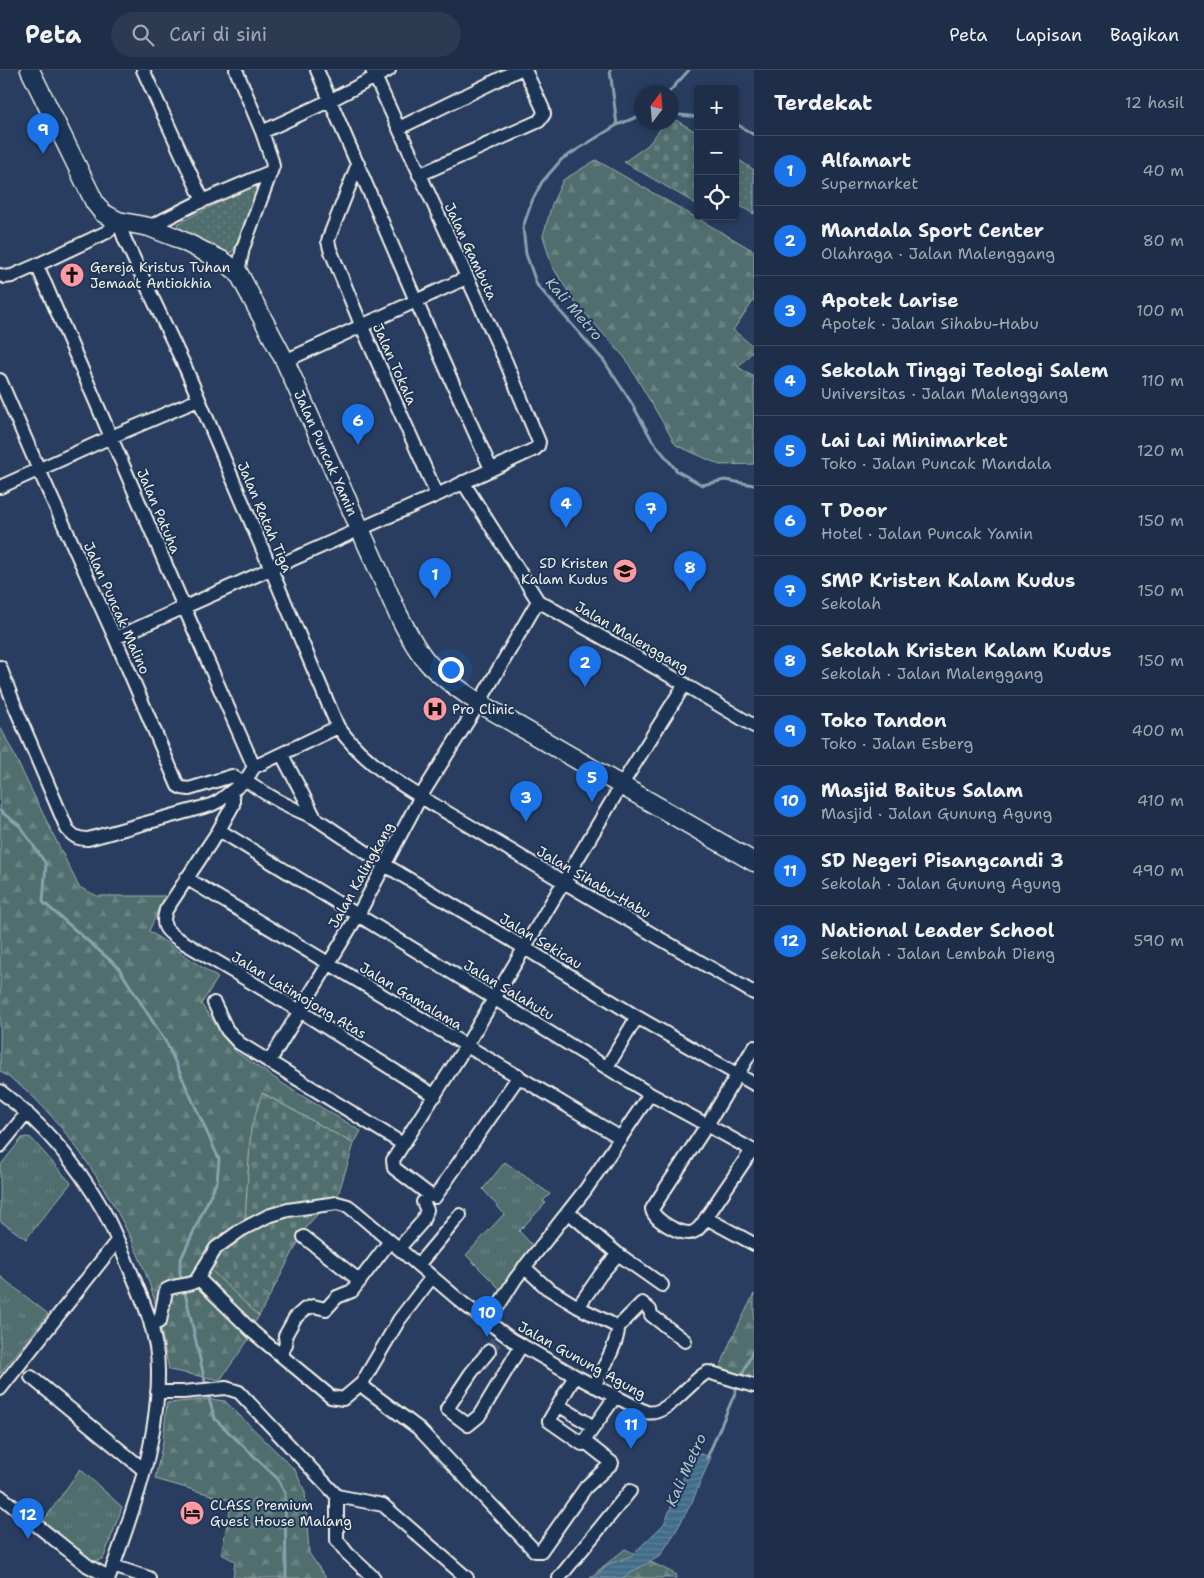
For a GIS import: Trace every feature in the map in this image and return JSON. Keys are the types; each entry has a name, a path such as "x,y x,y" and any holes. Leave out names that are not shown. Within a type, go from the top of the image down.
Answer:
{"main road":[{"path":"30,70 95,203 103,213 118,221 149,226 201,248 238,272"},
{"name":"Jalan Puncak Yamin","path":"238,272 285,361 360,529"},
{"path":"360,529 398,614 414,643 429,664 455,687 479,703 754,862"}],"street":[{"path":"143,70 203,201"},
{"path":"236,70 272,161 270,172 243,248 238,272"},
{"path":"317,70 416,301 491,469 360,529"},
{"path":"262,132 331,100 373,73 389,70"},
{"path":"399,128 518,70"},
{"path":"419,175 539,121 544,114 525,70"},
{"name":"Jalan Gambuta","path":"373,73 506,362 538,439 538,446 535,449 491,469"},
{"name":"Jalan Tokala","path":"358,164 328,241 362,327 437,495"},
{"path":"149,226 270,172"},
{"path":"0,275 5,277 12,276 37,266 107,232 118,221"},
{"name":"Jalan Ratah Tiga","path":"118,221 125,240 186,369 338,727 350,744 380,770 421,796"},
{"name":"Jalan Patuha","path":"37,266 254,767"},
{"path":"285,361 466,278"},
{"name":"Jalan Puncak Malino","path":"0,380 116,638 178,786 189,789 232,776 236,778 239,786"},
{"path":"0,487 198,400"},
{"name":"Jalan Malenggang","path":"463,482 538,600 754,726"},
{"name":"Jalan Puncak Yamin","path":"116,638 360,529"},
{"name":"Jalan Kalingkang","path":"269,1062 329,965 358,915 421,796 479,703 538,600"},
{"path":"0,667 16,709 68,829 74,837 88,839 211,805 239,786"},
{"path":"519,1076 435,1197 394,1168 393,1160 466,1046 622,784 684,684"},
{"path":"186,878 219,830 233,805 233,799 239,786 254,767 338,727"},
{"path":"282,754 315,818"},
{"name":"Jalan Sekicau","path":"239,786 259,790 315,818 385,865 637,1017 754,1084"},
{"name":"Jalan Sihabu-Habu","path":"421,796 754,993"},
{"name":"Jalan Salahutu","path":"219,830 650,1094 753,1151"},
{"name":"Jalan Latimojong Atas","path":"186,878 163,918 164,926 168,932 300,1011 435,1096"},
{"name":"Jalan Gamalama","path":"186,878 621,1138"},
{"path":"214,1003 227,1030 239,1042 403,1144"},
{"path":"607,1067 637,1017"},
{"path":"753,1151 698,1229 690,1234 661,1222 652,1213 652,1208 707,1125 754,1047"},
{"path":"0,1091 41,1126 82,1179 103,1210 139,1291 151,1326 158,1368 154,1427 135,1502 110,1574"},
{"path":"488,1322 524,1267 568,1212 650,1094"},
{"path":"0,1146 27,1113"},
{"path":"280,1355 286,1344 285,1336 295,1318 305,1309 313,1306 326,1310 337,1297 352,1291 394,1244 425,1217 428,1210 423,1202"},
{"name":"Jalan Gunung Agung","path":"195,1281 216,1248 254,1222 288,1210 337,1203 348,1206 502,1334 575,1376 646,1412 653,1413 677,1399 704,1373 708,1372 754,1386"},
{"path":"568,1212 618,1254 662,1285"},
{"path":"418,1265 460,1216"},
{"path":"706,1218 754,1244"},
{"path":"304,1237 360,1281"},
{"path":"0,1389 117,1241"},
{"path":"578,1307 601,1274 618,1254"},
{"path":"524,1267 547,1288 618,1328"},
{"path":"151,1326 160,1321 166,1290 170,1287 195,1281 334,1399 344,1399 362,1383 399,1320 432,1277"},
{"path":"594,1386 610,1353 618,1328 642,1304 650,1310 651,1315 685,1341"},
{"path":"489,1351 471,1373 447,1409 468,1424 479,1416 521,1346"},
{"path":"575,1376 549,1421 582,1444 615,1397"},
{"path":"31,1377 144,1470"},
{"path":"362,1383 363,1386 418,1428 538,1552 541,1551 586,1486 612,1462 584,1441"},
{"path":"157,1392 231,1388 244,1395 337,1496 383,1505 467,1578"},
{"path":"558,1405 594,1427"},
{"path":"559,1578 630,1491"},
{"path":"0,1496 88,1566 110,1574 149,1578"},
{"path":"337,1496 337,1540 347,1553 374,1578"}],"green space":[{"path":"679,122 694,131 694,203 624,162 648,145 660,130 679,130"},
{"path":"596,160 694,216 694,220 700,220 754,251 754,300 733,330 754,347 754,350 738,367 754,377 754,464 720,465 676,445 625,358 574,301 552,266 543,236 552,204 563,180"},
{"path":"739,160 754,170 754,214 739,205"},
{"path":"257,183 261,187 233,251 229,253 178,228 177,224"},
{"path":"0,726 79,887 97,896 165,896 149,931 218,978 201,1004 236,1052 294,1091 361,1131 354,1144 263,1093 251,1129 245,1220 220,1239 208,1267 259,1316 248,1332 252,1335 220,1380 169,1370 150,1285 138,1255 106,1193 88,1163 46,1111 25,1089 0,1071"},
{"path":"262,1093 354,1144 336,1201 312,1201 289,1205 245,1220 251,1129"},
{"path":"22,1138 31,1138 71,1183 26,1239 0,1221 0,1166"},
{"path":"505,1162 550,1194 543,1201 546,1203 519,1231 535,1248 502,1291 466,1255 504,1214 483,1189"},
{"path":"323,1208 307,1226 259,1316 208,1267 219,1249 272,1218"},
{"path":"0,1276 48,1314 0,1374"},
{"path":"754,1294 754,1379 720,1368 731,1340"},
{"path":"210,1399 225,1401 295,1470 305,1492 309,1553 326,1578 233,1578 235,1561 221,1554 232,1501 155,1479 163,1441 167,1403"},
{"path":"80,1469 122,1507 104,1557 98,1561 87,1558 43,1522"},
{"path":"625,1549 677,1575 676,1578 589,1578"}],"water":[{"path":"694,1452 711,1457 692,1502 660,1556 622,1578 592,1578 609,1564 631,1556 664,1524"}],"waterway":[{"path":"610,70 617,125"},
{"name":"Kali Metro","path":"675,85 689,70"},
{"path":"679,115 694,117"},
{"name":"Kali Metro","path":"634,118 617,125 562,159 542,182 532,201 523,227 526,254 537,285 604,361 631,402 652,440 677,471 702,485 725,480 754,485"},
{"path":"739,126 754,135"},
{"path":"0,811 20,826 46,864 43,902 118,967 167,1044 219,1159 217,1181 180,1261 182,1281"},
{"path":"184,1288 206,1386"},
{"name":"Kali Metro","path":"740,1380 754,1348"},
{"name":"Kali Metro","path":"707,1458 738,1386"},
{"path":"207,1392 215,1419 277,1478 285,1493 286,1578"}],"tunnel":[{"path":"489,1351 501,1335"}],"place":[{"name":"Toko Tandon","path":"43,154"},
{"name":"Gereja Kristus Tuhan Jemaat Antiokhia","path":"72,275"},
{"name":"T Door","path":"358,445"},
{"name":"Sekolah Tinggi Teologi Salem","path":"566,528"},
{"name":"SMP Kristen Kalam Kudus","path":"651,533"},
{"name":"SD Kristen Kalam Kudus","path":"625,571"},
{"name":"Sekolah Kristen Kalam Kudus","path":"690,592"},
{"name":"Alfamart","path":"435,599"},
{"name":"Mandala Sport Center","path":"585,687"},
{"name":"Pro Clinic","path":"435,709"},
{"name":"Lai Lai Minimarket","path":"592,802"},
{"name":"Apotek Larise","path":"526,822"},
{"name":"Masjid Baitus Salam","path":"487,1337"},
{"name":"SD Negeri Pisangcandi 3","path":"631,1449"},
{"name":"CLASS Premium Guest House Malang","path":"192,1513"},
{"name":"National Leader School","path":"28,1539"}]}
